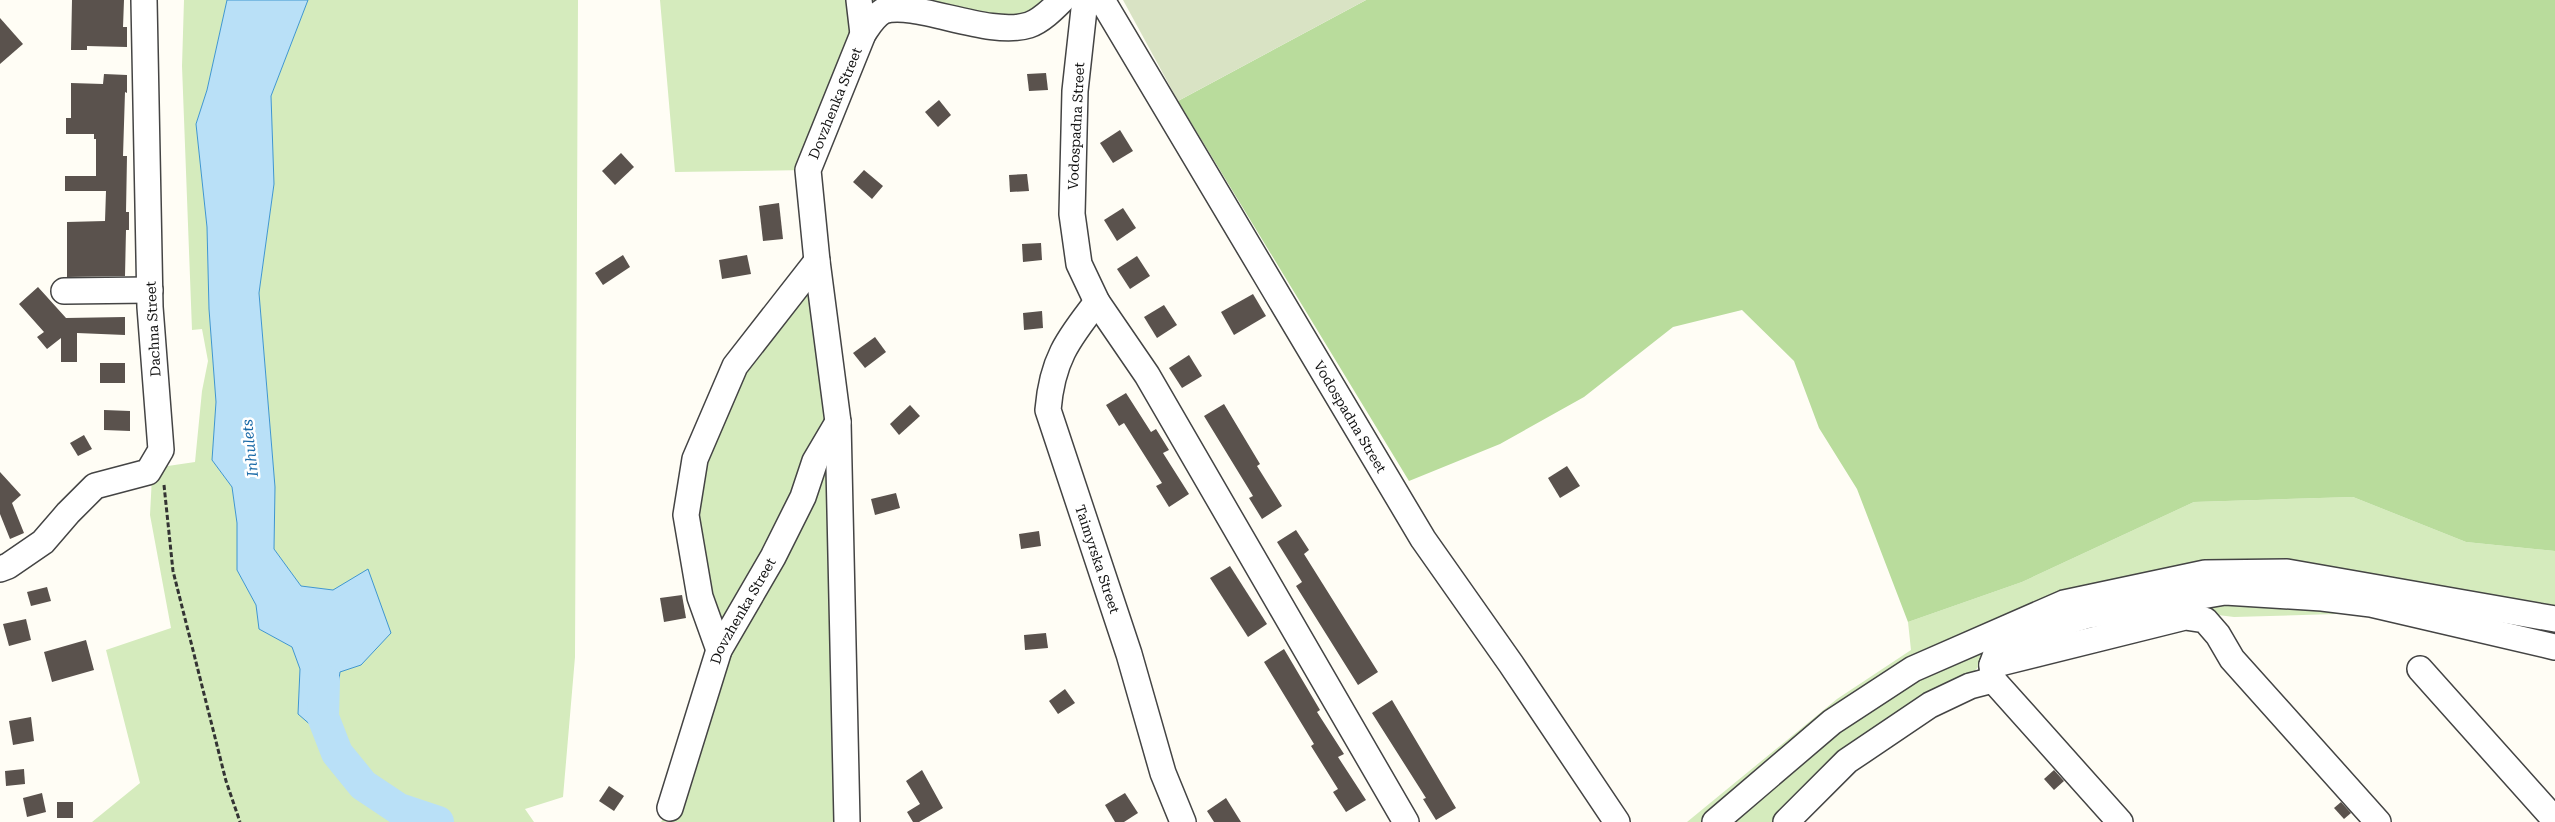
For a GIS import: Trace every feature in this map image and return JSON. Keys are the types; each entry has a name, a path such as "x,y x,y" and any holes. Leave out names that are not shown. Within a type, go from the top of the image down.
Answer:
{"street":[{"name":"Dachna Street","path":"144,0 150,290 160,450"},
{"path":"859,0 863,34"},
{"name":"Dovzhenka Street","path":"847,822 838,422 817,261 808,170 863,34 872,20 884,10 898,7 925,10 1005,29 1030,25 1062,0"},
{"name":"Vodospadna Street","path":"1086,0 1075,91 1072,214 1080,264 1097,302 1147,374 1406,822"},
{"name":"Vodospadna Street","path":"1102,0 1423,539 1617,822"},
{"path":"719,650 700,597 686,515 695,459 735,366 817,261"},
{"path":"64,291 150,290"},
{"name":"Taimyrska Street","path":"1097,302 1066,344 1051,380 1048,410 1129,654 1163,772 1183,822"},
{"name":"Dovzhenka Street","path":"670,808 719,650 773,557 802,496 815,461 838,422"},
{"path":"0,569 8,566 43,542 95,486 148,472 160,450"},
{"path":"1715,822 1832,722 1913,669 2064,603 2205,573 2286,572 2555,619"},
{"path":"1992,673 1997,651 2012,639 2035,631 2085,616 2225,592 2322,598 2371,604 2555,647"},
{"path":"1786,822 1847,762 1930,705 1992,673 2185,617 2205,620 2218,635 2232,659 2378,822"},
{"path":"2420,669 2555,820"},
{"path":"1992,673 2120,822"}],"path":[{"path":"160,450 173,571 226,781 240,822"}],"green space":[{"path":"184,0 227,0 207,90 196,124 207,227 209,309 216,402 212,460 232,487 237,523 237,570 256,605 259,629 292,647 300,669 298,714 338,723 336,701 340,671 361,665 333,590 301,586 274,549 275,487 259,293 274,184 271,96 308,0 578,0 575,657 563,797 525,809 534,822 92,822 140,783 106,650 171,628 150,515 152,477 161,467 195,462 202,391 208,361 202,329 192,330 182,66"},
{"path":"660,0 1062,0 1030,25 884,10 808,170 675,172"},
{"path":"1123,0 1366,0 1178,101"},
{"path":"1366,0 2555,0 2555,551 2466,542 2353,497 2194,502 2022,582 1908,622 1857,489 1819,428 1794,361 1742,310 1673,327 1584,397 1500,444 1409,481 1178,101"},
{"path":"817,261 847,822 661,822 670,808 719,650 686,515 735,366"},
{"path":"2353,497 2466,542 2555,551 2555,654 2370,613 2234,617 2186,611 1982,662 1970,677 1845,753 1774,822 1687,822 1837,699 1911,650 1908,622 2022,582 2194,502"}],"water":[{"path":"227,0 308,0 271,96 274,184 259,293 275,487 274,549 301,586 333,590 368,569 391,633 361,665 340,672 336,701 338,723 313,727 298,714 300,669 292,647 259,629 256,605 237,570 237,523 232,487 212,460 216,402 209,309 207,227 196,124 207,90"}],"building":[{"path":"72,0 124,0 123,27 127,27 127,47 87,46 87,50 71,50"},
{"path":"0,18 23,44 0,64"},
{"path":"1046,73 1048,90 1029,91 1027,74"},
{"path":"104,74 127,75 123,156 127,156 126,212 129,212 129,230 126,230 125,276 67,277 67,222 105,221 106,191 65,191 65,176 96,176 96,139 94,139 94,134 66,134 66,118 71,118 71,83 103,84"},
{"path":"939,100 951,115 938,127 925,112"},
{"path":"1120,130 1133,151 1113,163 1100,143"},
{"path":"621,153 634,167 615,185 602,171"},
{"path":"864,170 883,186 872,199 853,182"},
{"path":"1027,174 1029,191 1010,192 1009,175"},
{"path":"779,203 783,239 763,241 759,206"},
{"path":"1123,208 1136,228 1117,241 1104,220"},
{"path":"1041,243 1042,260 1023,262 1022,244"},
{"path":"623,255 630,267 603,285 595,273"},
{"path":"747,255 751,274 722,279 719,260"},
{"path":"1137,256 1150,276 1130,289 1117,269"},
{"path":"38,287 66,318 125,317 125,335 77,333 77,362 61,362 61,338 47,349 37,337 44,332 19,304"},
{"path":"1253,294 1266,316 1234,335 1221,312"},
{"path":"1164,305 1177,325 1157,338 1144,317"},
{"path":"1042,311 1043,328 1024,330 1023,313"},
{"path":"875,337 886,352 865,368 853,353"},
{"path":"1189,355 1202,376 1182,388 1169,368"},
{"path":"100,363 125,363 125,383 100,383"},
{"path":"1126,393 1151,432 1156,429 1169,450 1163,453 1189,494 1169,507 1156,486 1162,483 1124,423 1119,426 1106,405"},
{"path":"1224,404 1260,464 1257,466 1282,506 1262,519 1249,498 1253,496 1204,416"},
{"path":"910,405 920,416 899,435 890,424"},
{"path":"104,410 130,411 130,431 104,430"},
{"path":"84,435 92,449 78,456 70,443"},
{"path":"1567,466 1580,486 1560,498 1548,478"},
{"path":"0,472 21,495 12,503 24,533 10,539 0,514"},
{"path":"896,493 900,508 875,515 871,499"},
{"path":"1296,530 1309,550 1304,554 1378,672 1358,685 1296,586 1302,582 1277,542"},
{"path":"1039,531 1041,546 1021,549 1019,534"},
{"path":"1230,566 1267,624 1248,637 1210,578"},
{"path":"47,587 51,601 31,606 27,592"},
{"path":"682,595 686,618 664,622 660,598"},
{"path":"26,619 31,640 9,646 3,624"},
{"path":"1046,633 1048,648 1025,650 1024,635"},
{"path":"86,640 94,670 52,682 44,652"},
{"path":"1284,649 1320,710 1317,712 1344,754 1338,757 1366,800 1346,812 1333,792 1338,789 1311,746 1314,744 1264,662"},
{"path":"1065,689 1075,703 1058,714 1049,701"},
{"path":"1392,700 1456,808 1436,820 1423,799 1426,798 1372,713"},
{"path":"31,717 34,741 13,745 9,721"},
{"path":"24,769 25,784 6,786 5,771"},
{"path":"922,770 943,808 919,822 913,822 907,812 920,804 906,781"},
{"path":"2054,770 2064,781 2054,790 2044,779"},
{"path":"609,786 624,796 614,811 599,801"},
{"path":"42,793 46,812 27,817 23,798"},
{"path":"1125,793 1138,813 1124,822 1115,822 1105,805"},
{"path":"1226,798 1241,822 1214,822 1207,811"},
{"path":"57,802 73,802 73,818 57,818"},
{"path":"2341,802 2351,813 2344,819 2334,808"}],"waterway":[{"name":"Inhulets","path":"324,681 323,717 337,753 363,785 399,809 438,822"}]}
